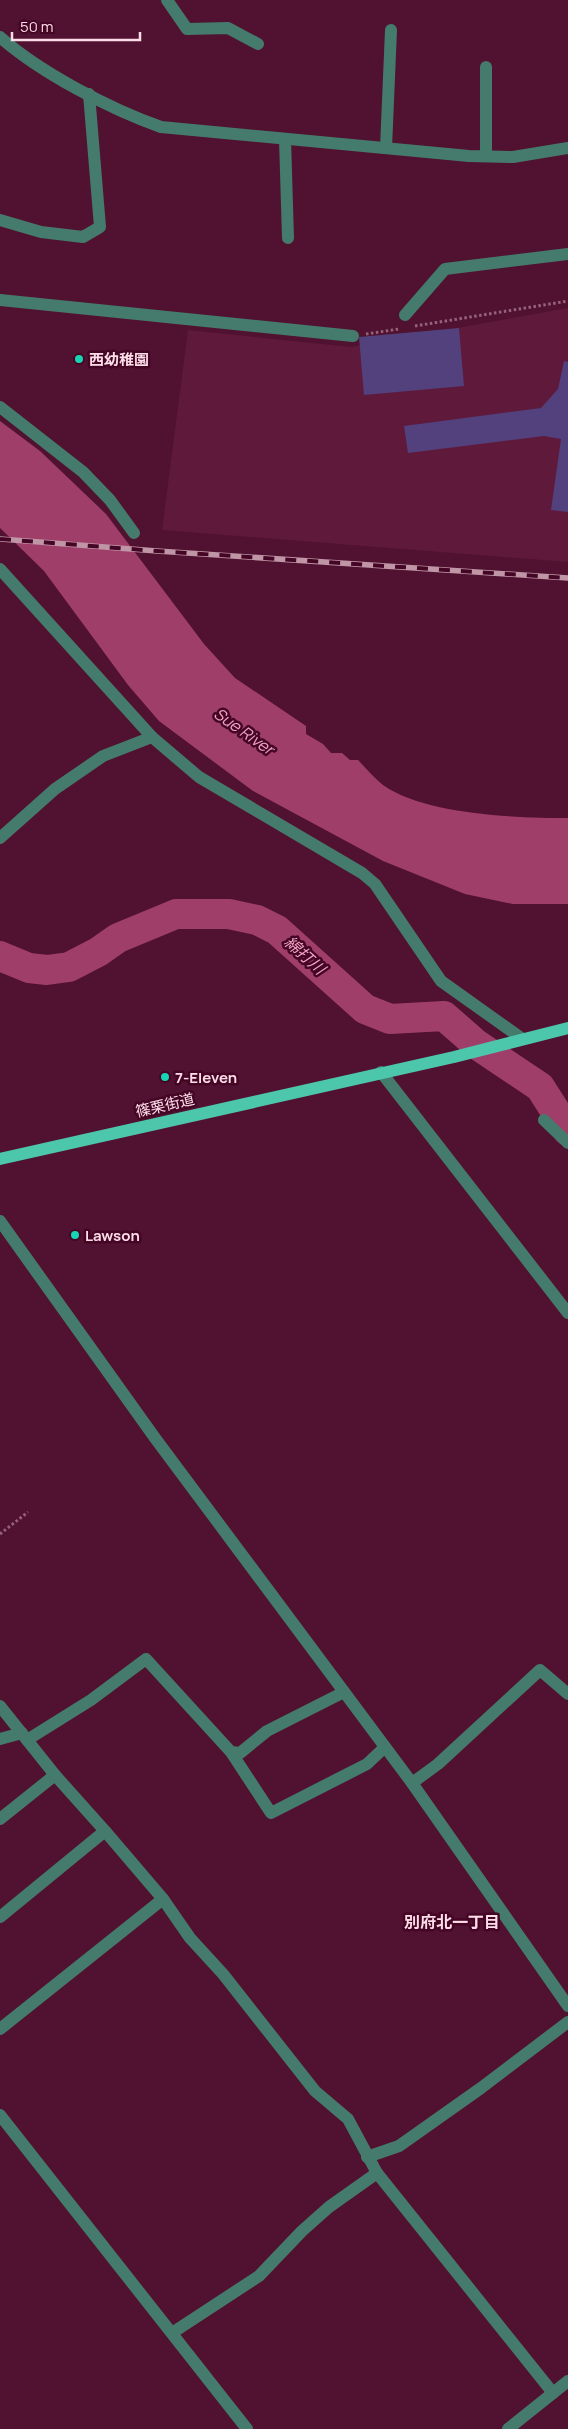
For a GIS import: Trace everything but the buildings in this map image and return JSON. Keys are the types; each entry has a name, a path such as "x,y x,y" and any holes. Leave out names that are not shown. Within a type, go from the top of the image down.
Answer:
{"main road":[{"path":"521,1038 568,1028"},
{"name":"篠栗街道","path":"0,1159 454,1057 521,1038"}],"street":[{"path":"167,0 187,29 228,28 258,44"},
{"path":"386,148 390,30"},
{"path":"0,37 40,66 126,115 161,127 486,156 513,156 568,148"},
{"path":"486,67 486,156"},
{"path":"0,220 41,232 83,237 100,226 89,94"},
{"path":"285,139 288,238"},
{"path":"408,321 445,269 568,254"},
{"path":"0,300 353,336"},
{"path":"0,407 83,472 110,500 134,533"},
{"path":"0,569 152,737 199,777 270,821 362,873 375,884 441,981 521,1038"},
{"path":"0,838 55,790 103,756 152,737"},
{"path":"381,1072 568,1313"},
{"path":"544,1120 568,1143"},
{"path":"0,1221 156,1438 412,1783 568,2006"},
{"path":"0,1739 24,1737 91,1700 146,1659 231,1752 272,1813 367,1764 385,1747"},
{"path":"412,1783 438,1764 540,1670 568,1694"},
{"path":"231,1752 240,1753 266,1731 344,1692"},
{"path":"0,1706 55,1775 163,1899 190,1938 223,1974 315,2091 348,2119 377,2174 553,2393"},
{"path":"0,1819 55,1775"},
{"path":"0,1917 105,1831"},
{"path":"0,2029 163,1899"},
{"path":"367,2157 399,2146 482,2088 568,2022"},
{"path":"0,2115 247,2429"},
{"path":"172,2333 259,2276 302,2231 329,2207 377,2174"},
{"path":"508,2429 568,2381"}],"path":[{"path":"408,321 568,302"},
{"path":"353,336 402,328"},
{"path":"0,1534 28,1512"}],"shaded area":[{"path":"568,308 568,562 162,530 188,330 351,347"}],"water":[{"name":"Sue River","path":"0,421 40,451 106,514 204,644 235,678 306,726 306,734 323,744 331,753 342,753 350,760 358,760 383,785 401,795 423,803 472,813 568,818 568,904 513,904 465,894 383,861 253,791 159,721 128,685 44,571 0,528"}],"waterway":[{"name":"綿打川","path":"0,956 29,968 47,970 69,967 98,952 118,938 176,914 229,914 257,920 277,930 365,1009 390,1019 444,1016 476,1044 540,1087 568,1131"}],"railway":[{"path":"0,539 568,578"}],"place":[{"name":"西幼稚園","path":"79,359"},
{"name":"7-Eleven","path":"165,1077"},
{"name":"Lawson","path":"75,1235"}],"district":[{"name":"別府北一丁目","path":"452,1922"}]}
